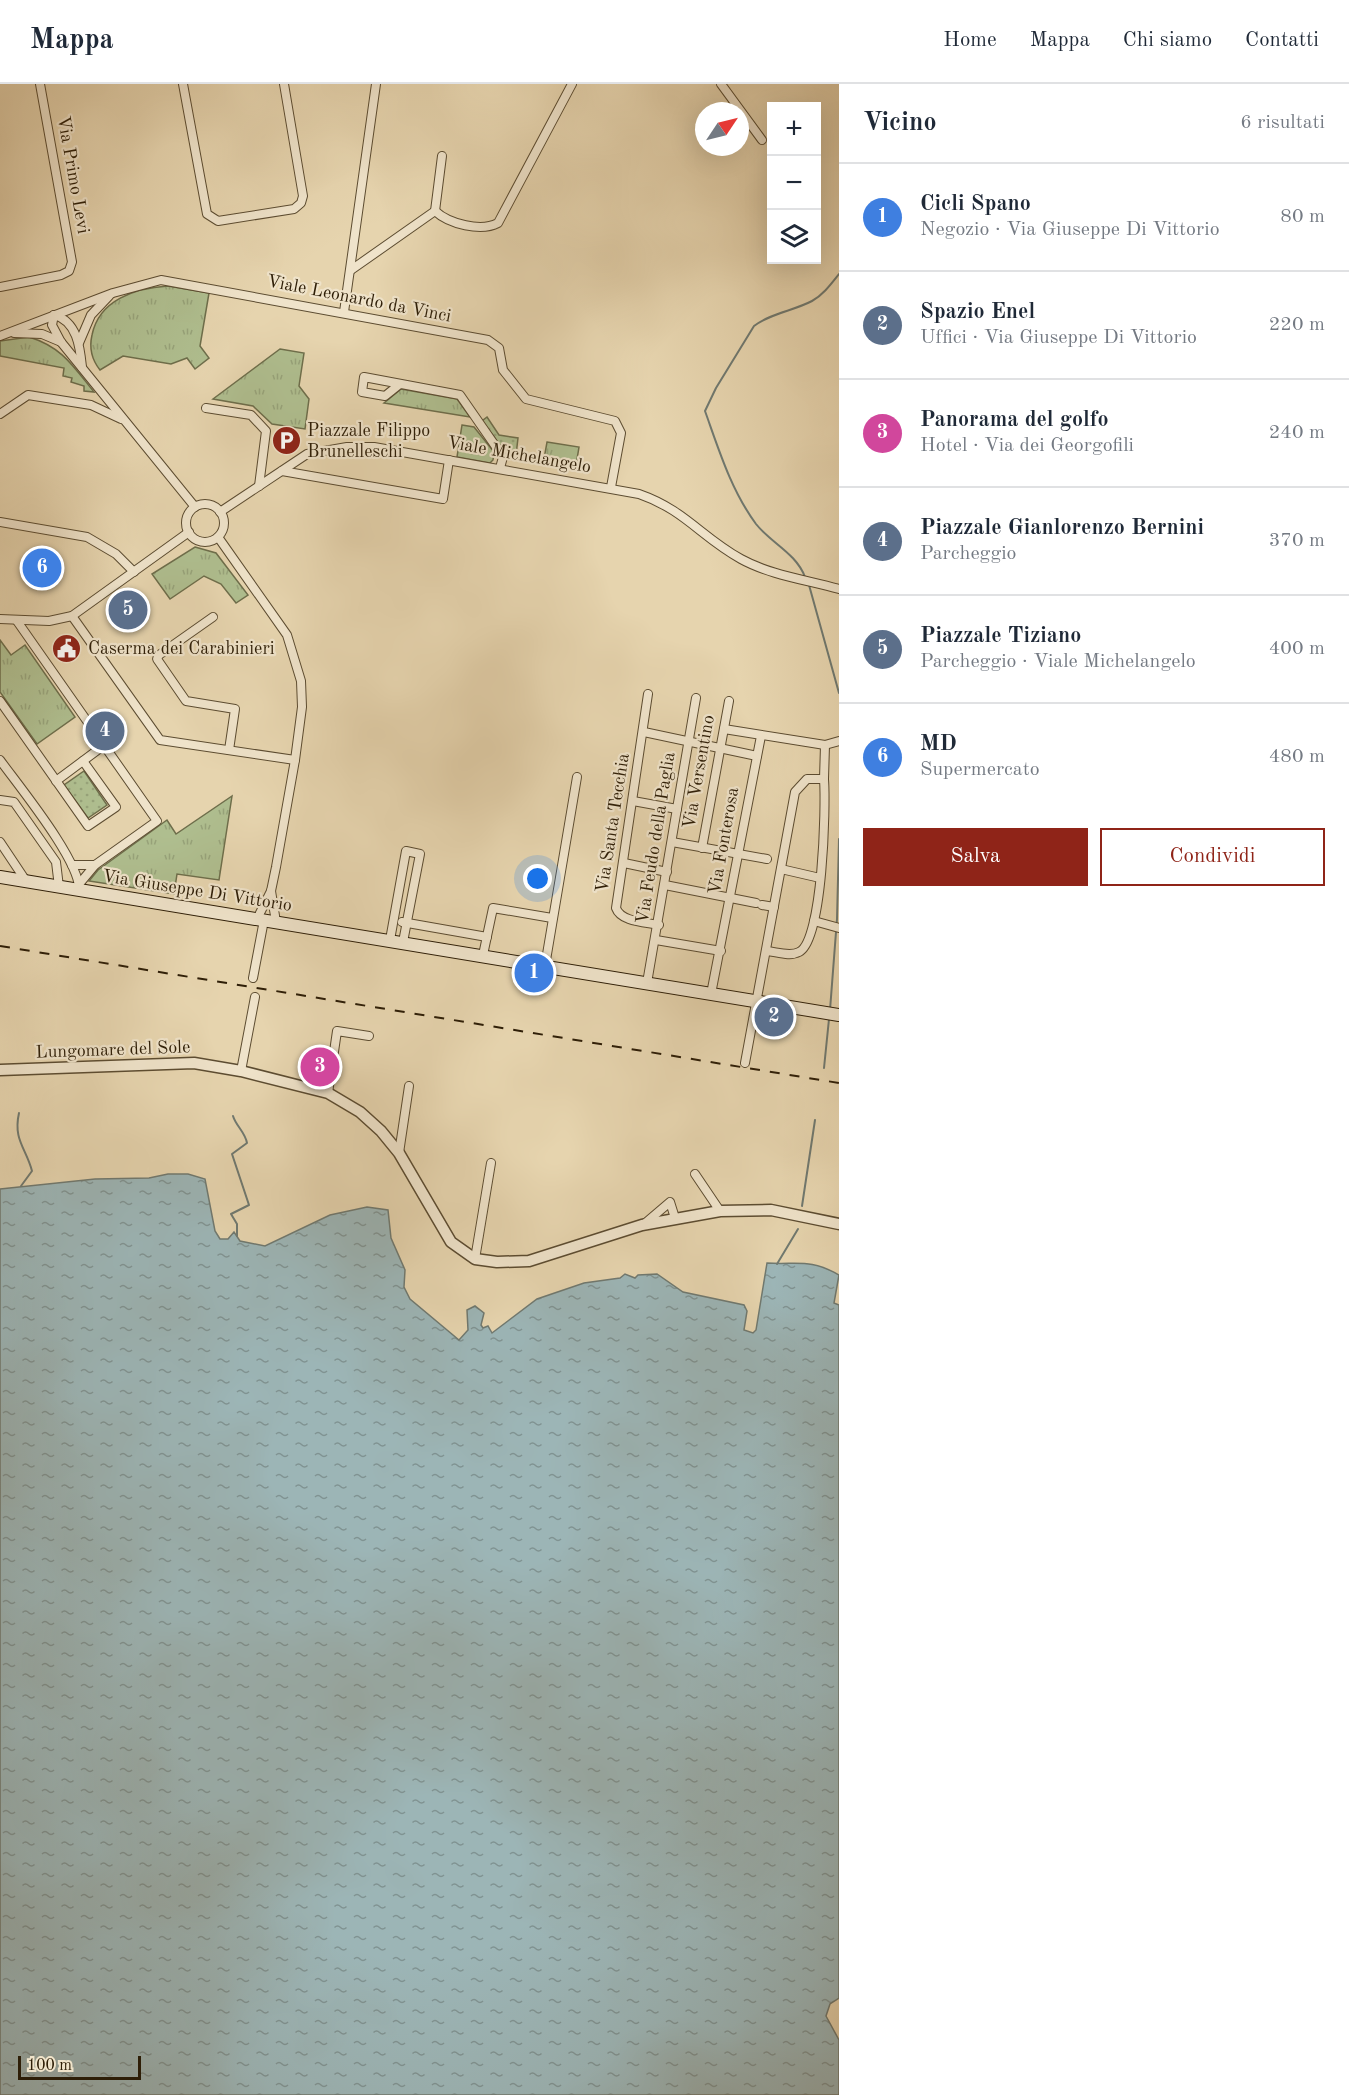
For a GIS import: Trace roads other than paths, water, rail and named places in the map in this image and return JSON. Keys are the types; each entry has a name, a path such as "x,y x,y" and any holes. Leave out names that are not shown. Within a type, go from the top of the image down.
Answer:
{"main road":[{"name":"Via Giuseppe Di Vittorio","path":"0,877 59,887 80,887 839,1015"}],"street":[{"name":"Via Primo Levi","path":"0,287 61,275 69,271 72,262 40,84"},
{"path":"183,84 207,213 212,219 218,221 294,209 301,203 303,196 284,84"},
{"path":"344,312 376,84"},
{"path":"435,211 448,220 487,229 498,223 572,84"},
{"path":"721,84 762,140"},
{"path":"351,270 435,211 442,156"},
{"name":"Viale Leonardo da Vinci","path":"2,335 112,293 150,281 161,280 488,340 499,348 503,370 526,399 615,421 621,433 614,488"},
{"path":"79,342 91,315 112,293"},
{"path":"82,368 79,342 64,317 54,315 52,325 61,342 82,368 106,397 124,420 195,507"},
{"path":"2,335 24,332 42,334 61,342"},
{"path":"400,384 459,395 503,457 500,468"},
{"path":"0,414 28,394 92,405 124,420"},
{"path":"92,405 106,397"},
{"path":"206,408 252,415 266,431 259,486"},
{"name":"Viale Michelangelo","path":"220,512 308,454 347,447 374,447 614,488 663,502 685,516 722,547 762,569 839,589"},
{"path":"282,471 442,499 449,460"},
{"path":"208,504 220,512 224,525 218,537 202,542 189,532 187,519 195,507 208,504"},
{"path":"0,522 87,537 116,554 134,572"},
{"path":"0,619 49,621 72,616 189,532"},
{"path":"218,537 274,615 293,647 302,681 302,706 295,760 253,978"},
{"path":"72,616 160,740 295,760"},
{"path":"213,617 159,655 157,659 186,701 235,709 228,750"},
{"path":"17,621 157,821 96,865 80,887"},
{"name":"Via Santa Tecchia","path":"648,694 624,863 615,908 618,914 659,925"},
{"name":"Via Feudo della Paglia","path":"647,983 659,925 696,698"},
{"path":"0,701 88,826 116,807 83,761"},
{"name":"Via Versentino","path":"702,848 729,701"},
{"path":"724,729 825,745 839,741"},
{"path":"644,732 757,756"},
{"name":"Via Fonterosa","path":"711,994 761,736"},
{"path":"767,951 789,954 799,952 806,946 814,921 826,812 825,745"},
{"path":"56,781 103,746"},
{"path":"0,760 72,865 80,887"},
{"path":"545,966 578,777"},
{"path":"745,1063 795,792 807,779 824,779"},
{"path":"0,800 14,802 56,862 59,887"},
{"path":"633,801 677,809"},
{"path":"0,842 26,881"},
{"path":"672,842 767,859"},
{"path":"390,939 406,851 420,854 403,942"},
{"path":"624,863 667,872"},
{"path":"72,865 96,865"},
{"path":"781,869 820,878"},
{"path":"665,885 774,907"},
{"path":"266,920 271,891"},
{"path":"483,955 493,908 552,918"},
{"path":"393,921 487,937"},
{"path":"814,921 839,928"},
{"path":"656,940 721,951"},
{"path":"240,1071 255,997"},
{"path":"328,1093 338,1031 369,1036"},
{"name":"Lungomare del Sole","path":"0,1070 194,1063 240,1071 328,1093 360,1112 381,1131 399,1153 451,1242 475,1259"},
{"path":"399,1153 409,1086"},
{"path":"490,1163 475,1259 497,1262 529,1261 642,1225 720,1211 771,1210 839,1224"},
{"path":"695,1174 720,1211"},
{"path":"642,1225 670,1202 675,1218"}],"water":[{"path":"168,1174 188,1174 205,1179 215,1231 220,1239 228,1239 234,1232 240,1241 265,1246 330,1215 367,1207 388,1210 391,1238 405,1270 404,1287 410,1299 459,1340 468,1330 467,1310 475,1306 484,1313 481,1325 483,1328 488,1326 492,1333 537,1299 584,1283 620,1278 625,1274 635,1278 638,1275 657,1274 683,1292 744,1305 747,1311 744,1330 753,1333 756,1330 767,1263 811,1264 839,1275 834,1303 839,1305 839,1998 830,2004 826,2016 839,2040 839,2095 0,2095 0,1189 95,1179 149,1178"}],"waterway":[{"path":"805,577 796,561 762,531 747,511 726,469 705,411 716,388 754,326 768,318 812,301 839,274"},
{"path":"809,585 839,693"},
{"path":"830,1010 837,919 839,839"},
{"path":"824,1068 829,1019"},
{"path":"19,1113 19,1137 32,1171 21,1186"},
{"path":"233,1116 247,1143 232,1154 249,1205 231,1214 237,1224 237,1236"},
{"path":"802,1206 815,1120"},
{"path":"777,1264 798,1229"}],"railway":[{"path":"0,946 839,1083"}],"place":[{"name":"Piazzale Filippo Brunelleschi","path":"286,441"},
{"name":"MD","path":"42,568"},
{"name":"Piazzale Tiziano","path":"128,610"},
{"name":"Caserma dei Carabinieri","path":"67,649"},
{"name":"Piazzale Gianlorenzo Bernini","path":"105,731"},
{"name":"Cicli Spano","path":"534,973"},
{"name":"Spazio Enel","path":"774,1017"},
{"name":"Panorama del golfo","path":"320,1067"}]}
